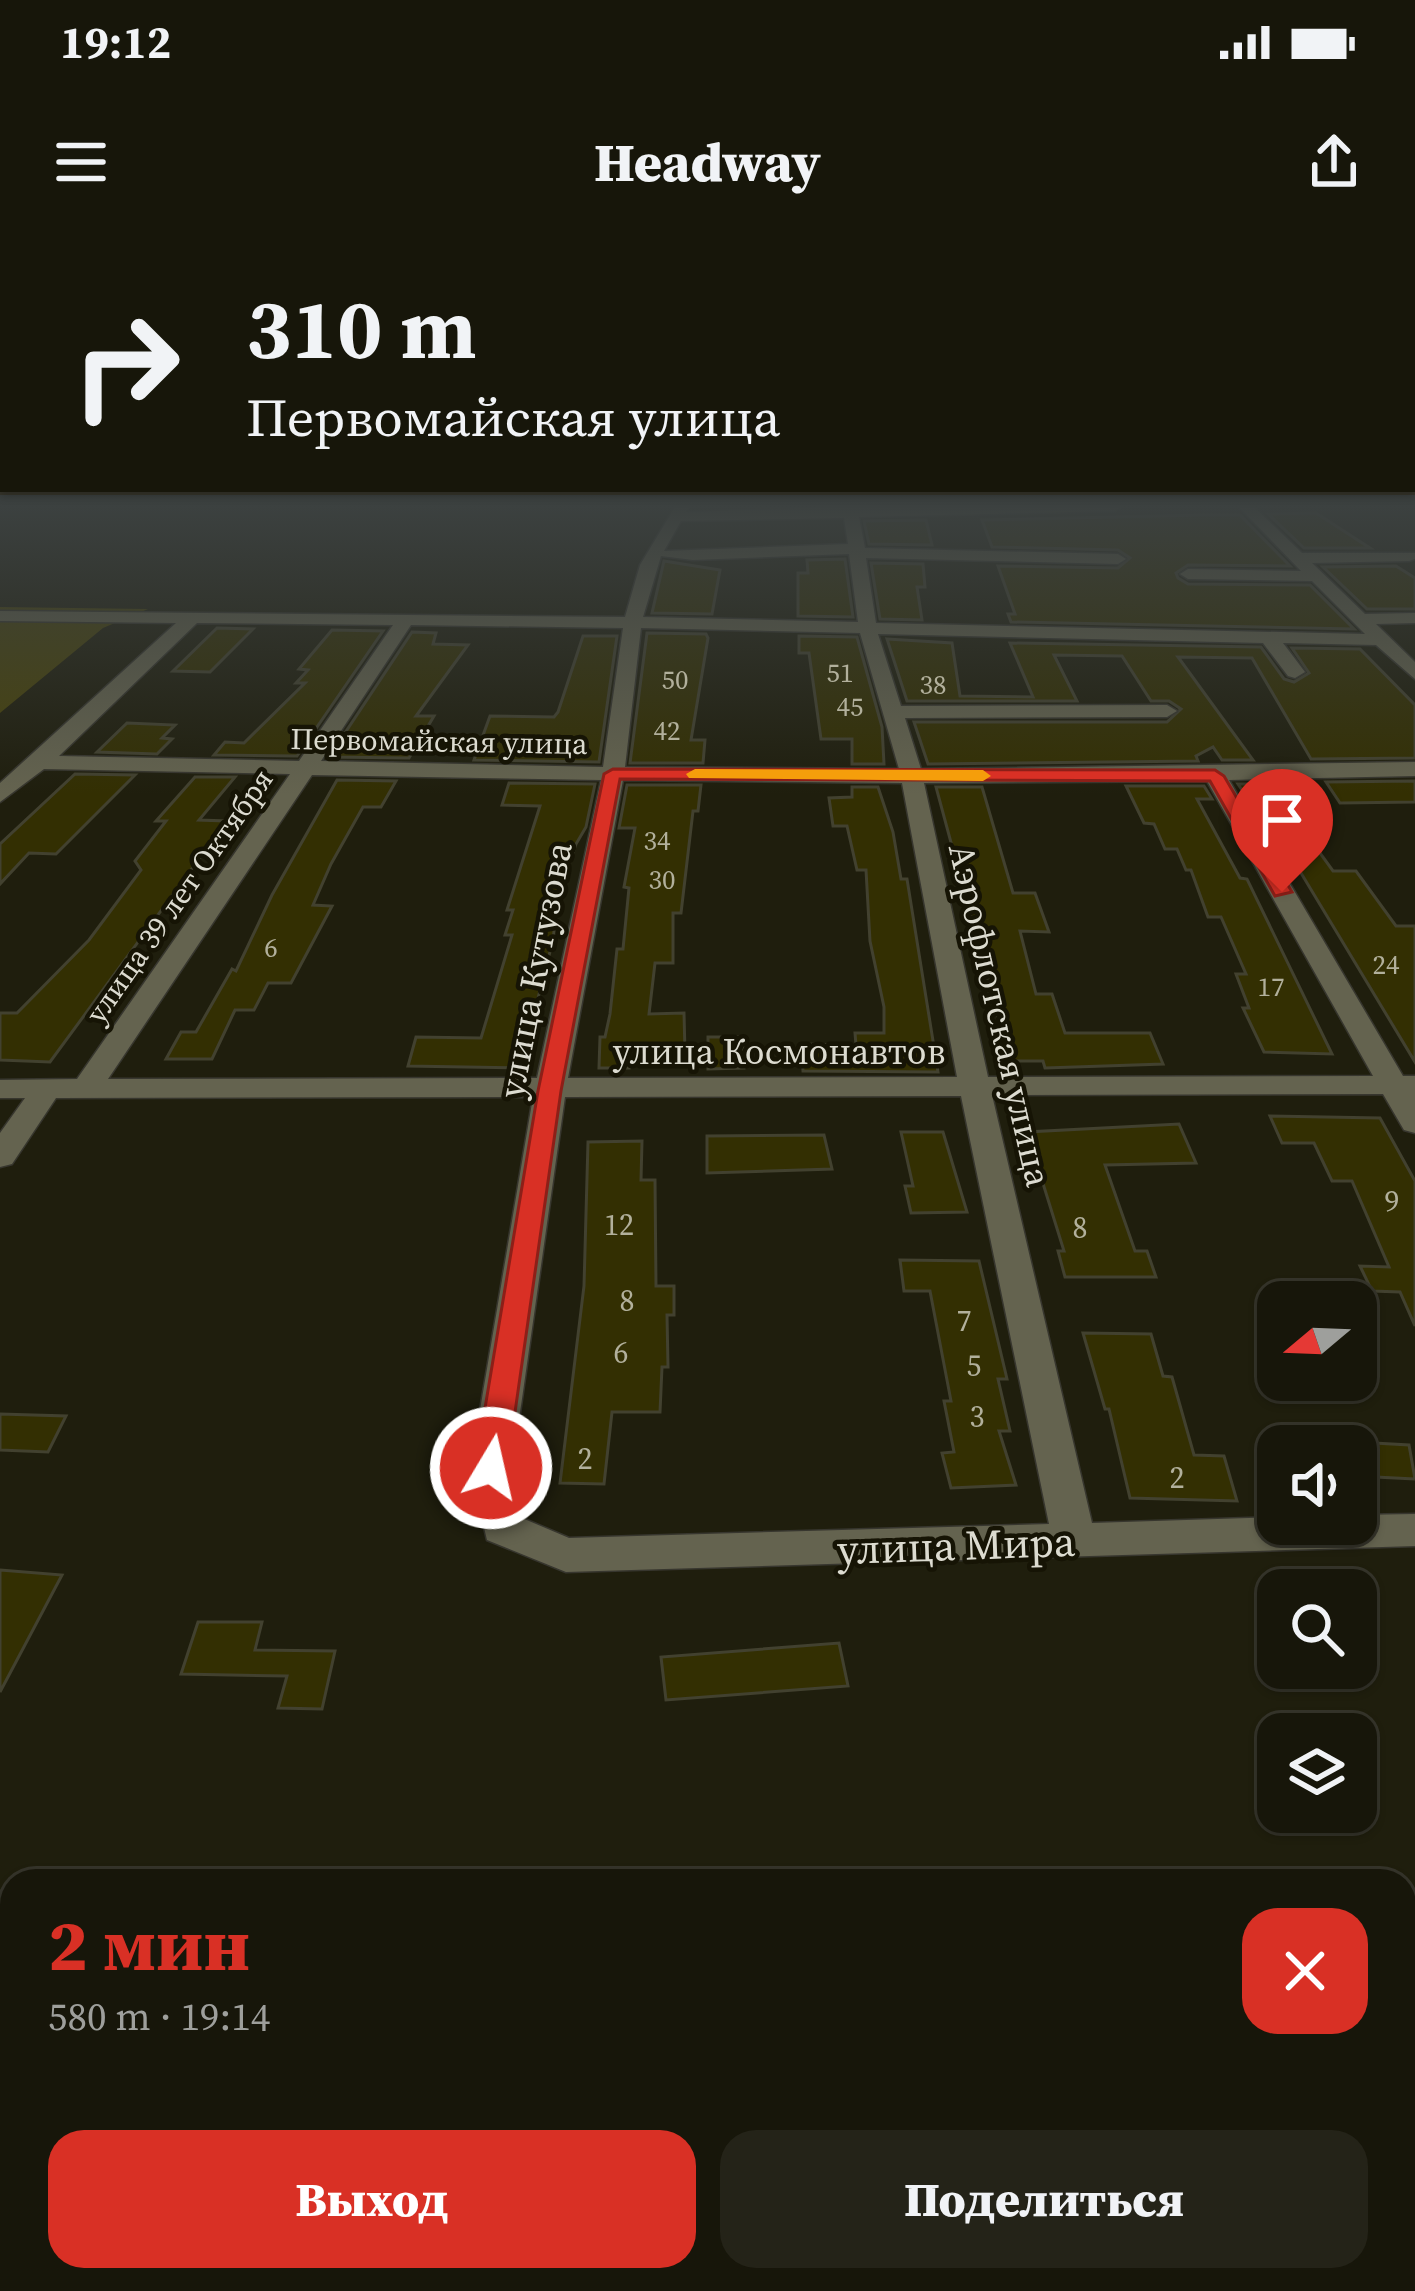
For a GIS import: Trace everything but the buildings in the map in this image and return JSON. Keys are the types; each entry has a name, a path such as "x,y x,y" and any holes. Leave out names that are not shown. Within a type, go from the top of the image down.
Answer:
{"street":[{"name":"улица Кутузова","path":"502,1528 491,1468 550,1091 613,774 638,603"},
{"name":"Аэрофлотская улица","path":"865,603 868,629 912,776 922,845 1074,1541"},
{"path":"1343,603 1415,673"},
{"path":"0,616 1380,640"},
{"path":"1360,620 1415,618"},
{"path":"0,795 191,619"},
{"name":"улица 39 лет Октября","path":"87,1088 406,620"},
{"path":"1269,638 1295,672"},
{"path":"894,712 1166,711"},
{"name":"Первомайская улица","path":"38,762 912,776 1215,776 1415,769"},
{"path":"1215,776 1404,1085 1415,1123"},
{"name":"улица Космонавтов","path":"0,1089 1404,1085"},
{"path":"0,1157 47,1089"},
{"name":"улица Мира","path":"502,1528 566,1555 1415,1530"}],"shaded area":[{"path":"0,607 148,609 103,628 0,713"}],"slow traffic":[{"path":"695,774 983,776"}],"route":[{"path":"491,1468 550,1091 613,774 1215,776 1282,892"}]}
